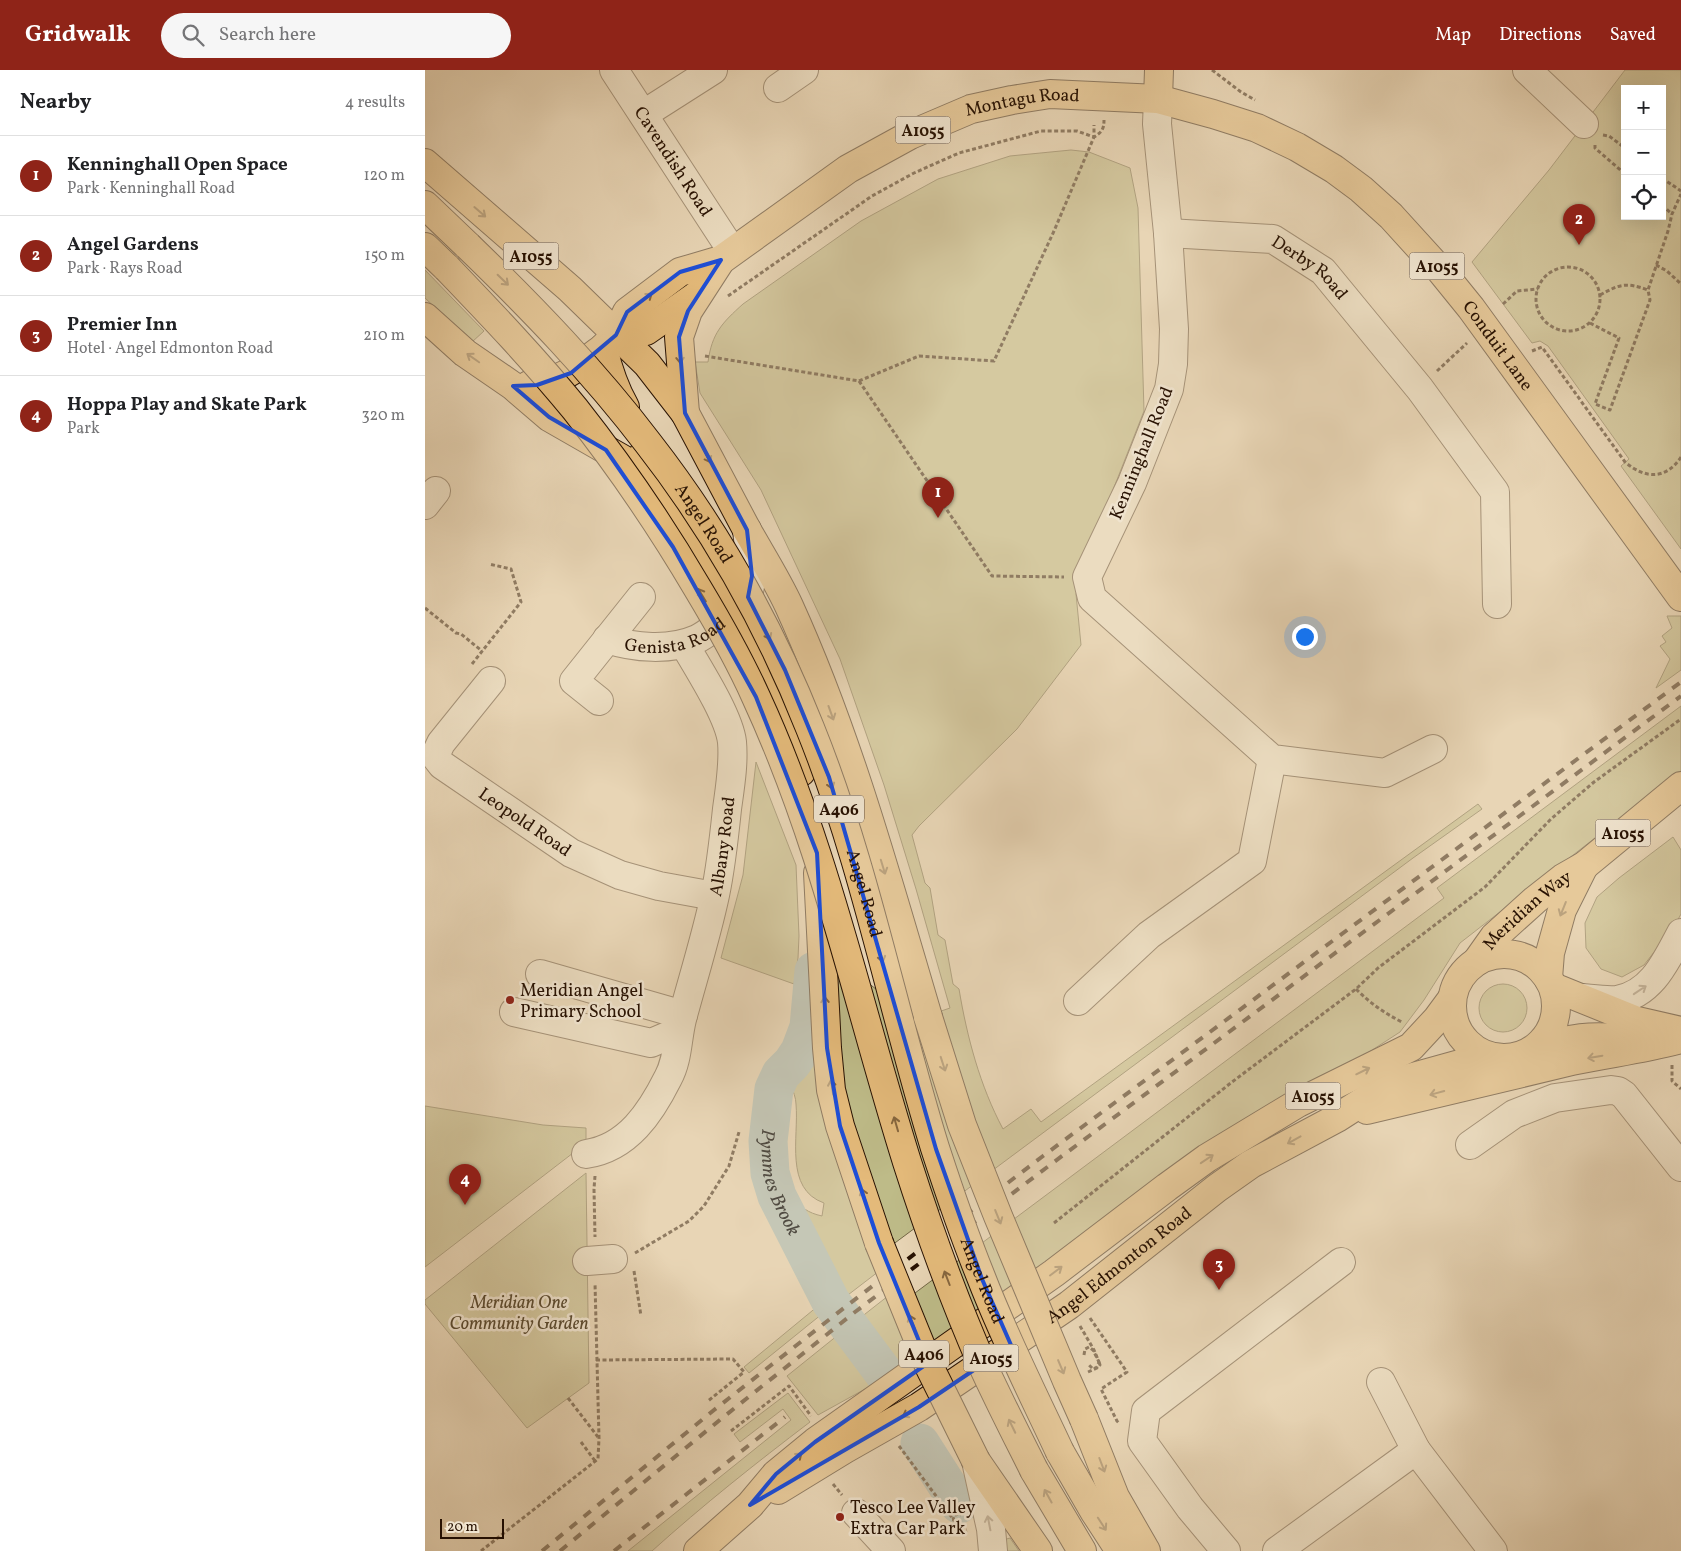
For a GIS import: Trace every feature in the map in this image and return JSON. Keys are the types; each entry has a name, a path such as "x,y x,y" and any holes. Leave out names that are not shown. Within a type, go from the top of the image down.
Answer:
{"main road":[{"path":"1158,99 1159,70"},
{"name":"Montagu Road","path":"610,342 627,312 680,272 727,256 848,168 910,135 971,110 1012,100 1050,94 1158,99"},
{"name":"Conduit Lane","path":"1158,99 1257,128 1297,147 1334,169 1361,189 1391,216 1441,271 1471,308 1681,597"},
{"name":"A1055","path":"425,163 570,289 610,342"},
{"name":"Angel Road","path":"425,205 529,305 586,368 644,438 696,510 758,615 796,694 829,777 855,860 936,1149 982,1280 1060,1452 1094,1511 1120,1551"},
{"name":"Angel Road","path":"425,248 447,268 535,362 575,410 635,490 673,547 724,633 756,697 785,767 824,873 907,1162 932,1238 983,1367 1034,1470 1082,1551"},
{"name":"Montagu Road","path":"610,342 646,331 711,298 727,256"},
{"name":"A1055","path":"685,413 679,336 688,311 711,298"},
{"path":"425,317 465,353 513,386 549,417 652,476"},
{"path":"513,386 537,385 553,381 571,373 610,342"},
{"path":"610,342 647,364 685,413 788,604 815,667 857,781 962,1125 1115,1497 1146,1551"},
{"path":"610,342 611,378 635,428 652,476"},
{"name":"Angel Road","path":"652,476 709,556 737,611 768,682 801,772 816,840 828,1056 831,1090 840,1126 886,1260 929,1366 977,1462 988,1491"},
{"name":"Meridian Way","path":"1477,961 1494,937 1535,900 1563,878 1584,866 1674,796"},
{"name":"Meridian Way","path":"1559,987 1550,954 1562,910 1584,866"},
{"path":"1507,954 1523,957 1537,966 1559,987 1637,1021 1674,1043 1607,1037 1575,1038 1555,1042 1515,1057 1499,1058 1483,1054 1470,1046 1459,1034 1453,1018 1451,1000 1455,986 1464,972 1477,961 1491,955 1507,954"},
{"path":"1529,1052 1544,1039 1553,1022 1559,987"},
{"name":"Angel Edmonton Road","path":"698,1551 750,1505 776,1474 826,1434 1054,1273 1207,1158 1298,1103 1411,1047 1425,1033 1451,1000"},
{"name":"A1055","path":"1337,1118 1443,1091 1575,1061 1674,1043"},
{"name":"Angel Edmonton Road","path":"750,1505 789,1485 919,1407 1069,1305 1217,1188 1274,1151 1337,1118 1376,1093 1406,1079 1460,1064 1499,1058"},
{"name":"A406","path":"988,1491 1038,1551"}],"street":[{"name":"Cavendish Road","path":"614,70 644,114 727,256"},
{"path":"644,114 713,70"},
{"path":"778,88 804,70"},
{"path":"1527,70 1590,133"},
{"name":"Kenninghall Road","path":"1087,577 1132,483 1169,389 1173,364 1174,329 1168,233 1157,124 1158,99"},
{"name":"Derby Road","path":"1168,233 1273,239 1323,271 1420,389 1495,492 1497,604"},
{"path":"737,611 748,596 752,576 747,530"},
{"path":"1087,577 1092,598 1272,760 1385,773 1433,749"},
{"name":"Genista Road","path":"599,701 574,681 641,597"},
{"name":"Genista Road","path":"607,639 622,644 640,646 684,644 699,638 737,611"},
{"name":"Albany Road","path":"592,1153 626,1138 653,1105 669,1076 715,896 723,850 733,761 732,740 726,721 684,644"},
{"name":"Leopold Road","path":"481,673 435,756 442,765 571,853 620,876 659,886 715,896"},
{"path":"1078,1001 1149,935 1252,861 1272,760"},
{"path":"1559,987 1616,1000 1632,996 1649,984 1657,975 1681,933"},
{"path":"540,974 679,1035"},
{"path":"514,1012 651,1043 679,1035"},
{"path":"1470,1145 1514,1114 1555,1098 1611,1090 1618,1091 1635,1107 1681,1167"},
{"path":"1225,1551 1190,1508 1143,1441 1146,1411 1341,1262"},
{"path":"1381,1382 1416,1450 1493,1551"},
{"path":"1277,1551 1416,1450"},
{"path":"988,1491 993,1551"},
{"path":"856,1513 891,1551"}],"path":[{"path":"697,354 859,380 919,356 994,361 1054,231 1094,137 1095,125"},
{"path":"1094,137 1101,133 1104,125"},
{"name":"Montagu Road","path":"711,298 728,296 872,196 914,173 959,153 1041,132 1077,131 1094,137"},
{"path":"1590,133 1595,148 1621,171"},
{"path":"1590,323 1619,338 1595,404 1610,410 1650,300 1648,290 1681,192 1666,181"},
{"path":"1666,208 1673,214"},
{"path":"1656,265 1667,271 1681,284"},
{"path":"1571,267 1581,270 1590,276 1597,285 1600,295 1600,305 1590,323 1571,331 1551,326 1543,319 1538,310 1538,289 1551,272 1561,268 1571,267"},
{"path":"1600,295 1623,284 1632,284 1648,290"},
{"path":"1503,304 1517,291 1538,289"},
{"path":"1420,389 1467,342"},
{"path":"1531,351 1542,347 1625,462 1637,472 1655,475 1675,466 1681,457"},
{"path":"859,380 992,576 1087,577"},
{"path":"481,673 482,651 521,602 511,568 489,564"},
{"path":"425,608 455,633 461,634 482,651"},
{"path":"1054,1223 1232,1082 1356,989 1378,968 1485,887 1551,819 1595,782 1681,719"},
{"path":"1356,989 1370,1003 1386,1014 1425,1033"},
{"path":"1674,1043 1672,1081 1681,1089"},
{"path":"607,1259 655,1240 689,1221 705,1206 729,1166 739,1132"},
{"path":"481,1551 598,1459 596,1360 607,1259 594,1190 592,1153"},
{"path":"607,1259 641,1316"},
{"path":"1090,1317 1127,1372 1101,1389 1117,1421 1143,1441"},
{"path":"1079,1326 1099,1362 1097,1368 1089,1367"},
{"path":"1084,1353 1085,1349 1089,1347 1093,1350 1099,1365 1097,1368 1087,1372"},
{"path":"596,1360 733,1360 743,1372 707,1401"},
{"path":"731,1431 789,1386 826,1434"},
{"path":"568,1398 599,1438"},
{"path":"895,1440 962,1531 953,1517 957,1514 961,1515"},
{"path":"581,1442 595,1461"}],"highlighted area":[{"path":"721,260 688,311 679,337 685,413 747,530 752,576 748,597 785,670 829,777 936,1149 982,1279 1011,1345 919,1407 750,1505 776,1474 815,1442 928,1363 879,1243 840,1126 827,1048 817,853 756,697 673,547 606,450 549,417 513,386 537,385 571,373 616,335 627,312 680,272"}],"green space":[{"path":"1625,70 1681,70 1681,549 1621,466 1629,459 1548,346 1540,341 1532,343 1472,262 1549,170"},
{"path":"1071,150 1089,152 1130,168 1138,208 1144,411 1091,546 1076,594 1081,645 1017,729 912,835 925,883 930,888 938,935 945,940 953,984 959,989 975,1061 1003,1129 1031,1109 1041,1122 1478,804 1482,809 1413,858 880,1254 887,1265 844,1298 823,1261 791,1196 805,1209 822,1216 824,1203 811,1196 803,1186 798,1174 796,1161 796,1102 791,1085 806,1067 823,1040 836,999 838,959 915,1020 950,1008 884,785 840,659 761,490 700,393 695,362 708,362 712,343 719,329 743,304 861,221 938,179 1010,156"},
{"path":"425,270 484,331 472,342 425,298"},
{"path":"1667,616 1681,616 1681,670 1656,688 1670,659 1660,646 1666,642 1662,636 1672,628"},
{"path":"1681,706 1681,771 1460,943 1424,1000 1400,1032 1366,1054 1307,1085 900,1370 860,1318 902,1285 911,1296 1444,898 1437,888"},
{"path":"756,762 796,865 799,936 794,984 721,958 743,875"},
{"path":"1673,837 1681,850 1681,914 1675,925 1644,965 1622,977 1601,969 1586,948 1585,923 1597,897"},
{"path":"1503,984 1512,986 1520,991 1525,999 1527,1008 1525,1017 1520,1025 1512,1030 1503,1032 1494,1030 1486,1025 1481,1017 1479,1008 1481,999 1486,991 1494,986"},
{"path":"425,1106 543,1125 586,1128 586,1143 425,1267"},
{"name":"Meridian One Community Garden","path":"586,1173 589,1383 527,1428 425,1304 425,1300"},
{"path":"818,1306 822,1314 749,1373 744,1367"},
{"path":"838,1335 876,1383 818,1415 787,1376"},
{"path":"788,1393 810,1422 730,1485 652,1551 628,1551 791,1420 783,1409 740,1442 734,1434"},
{"path":"1010,1538 1019,1551 1004,1551 1003,1540"}],"waterway":[{"name":"Pymmes Brook","path":"814,971 809,1027 800,1051 781,1074 774,1089 768,1141 770,1173 777,1196 831,1302 886,1376"},
{"name":"Pymmes Brook","path":"920,1443 959,1504"}],"railway":[{"path":"542,1551 714,1410 849,1304 1043,1156 1681,682"},
{"path":"560,1551 855,1312 1681,696"},
{"path":"614,1551 785,1417"}],"place":[{"name":"Angel Gardens","path":"1579,245"},
{"name":"Kenninghall Open Space","path":"938,518"},
{"name":"Meridian Angel Primary School","path":"510,1000"},
{"name":"Hoppa Play and Skate Park","path":"465,1205"},
{"name":"Premier Inn","path":"1219,1290"},
{"name":"Tesco Lee Valley Extra Car Park","path":"840,1517"}]}
